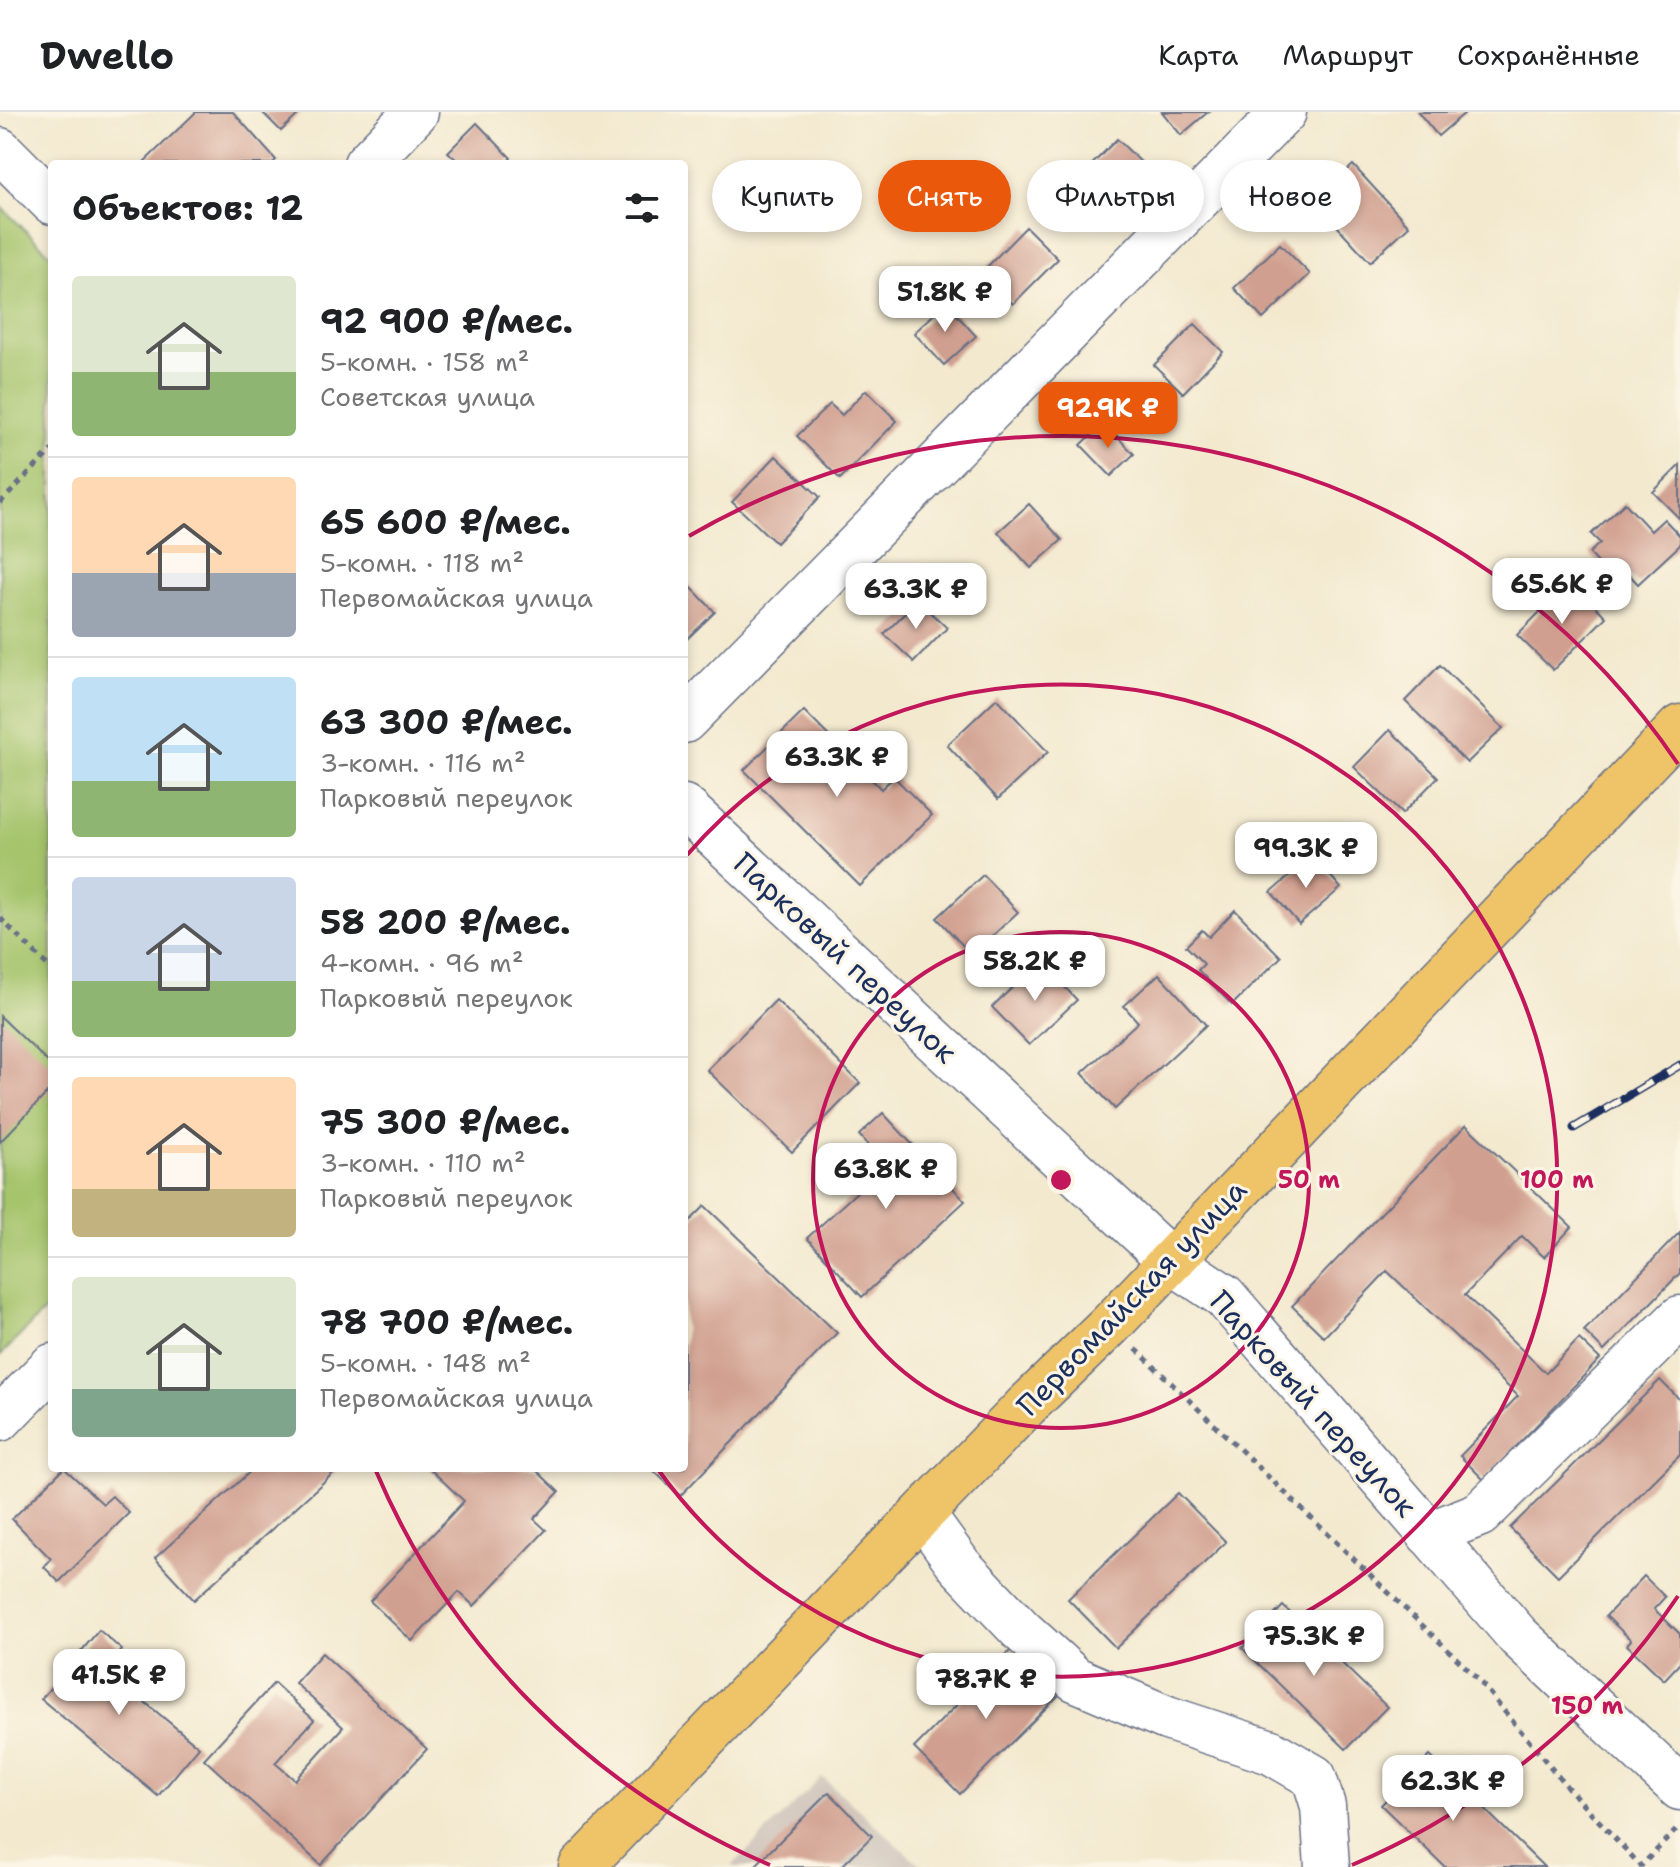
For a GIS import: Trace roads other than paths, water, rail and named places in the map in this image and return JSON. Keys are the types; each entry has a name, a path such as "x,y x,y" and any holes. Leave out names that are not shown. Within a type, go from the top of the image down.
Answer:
{"main road":[{"name":"Первомайская улица","path":"581,1867 1110,1325 1680,727"}],"street":[{"path":"370,160 416,112"},
{"path":"688,717 1284,112"},
{"path":"0,150 48,198"},
{"name":"Парковый переулок","path":"688,811 1170,1260 1224,1296 1518,1636 1680,1788"},
{"path":"1429,1534 1480,1514 1675,1341"},
{"path":"0,1419 48,1370"},
{"path":"923,1515 960,1566 1021,1630 1075,1679 1167,1718 1271,1752 1314,1777 1323,1806 1327,1867"}],"railway":[{"path":"1574,1128 1680,1065"}]}
